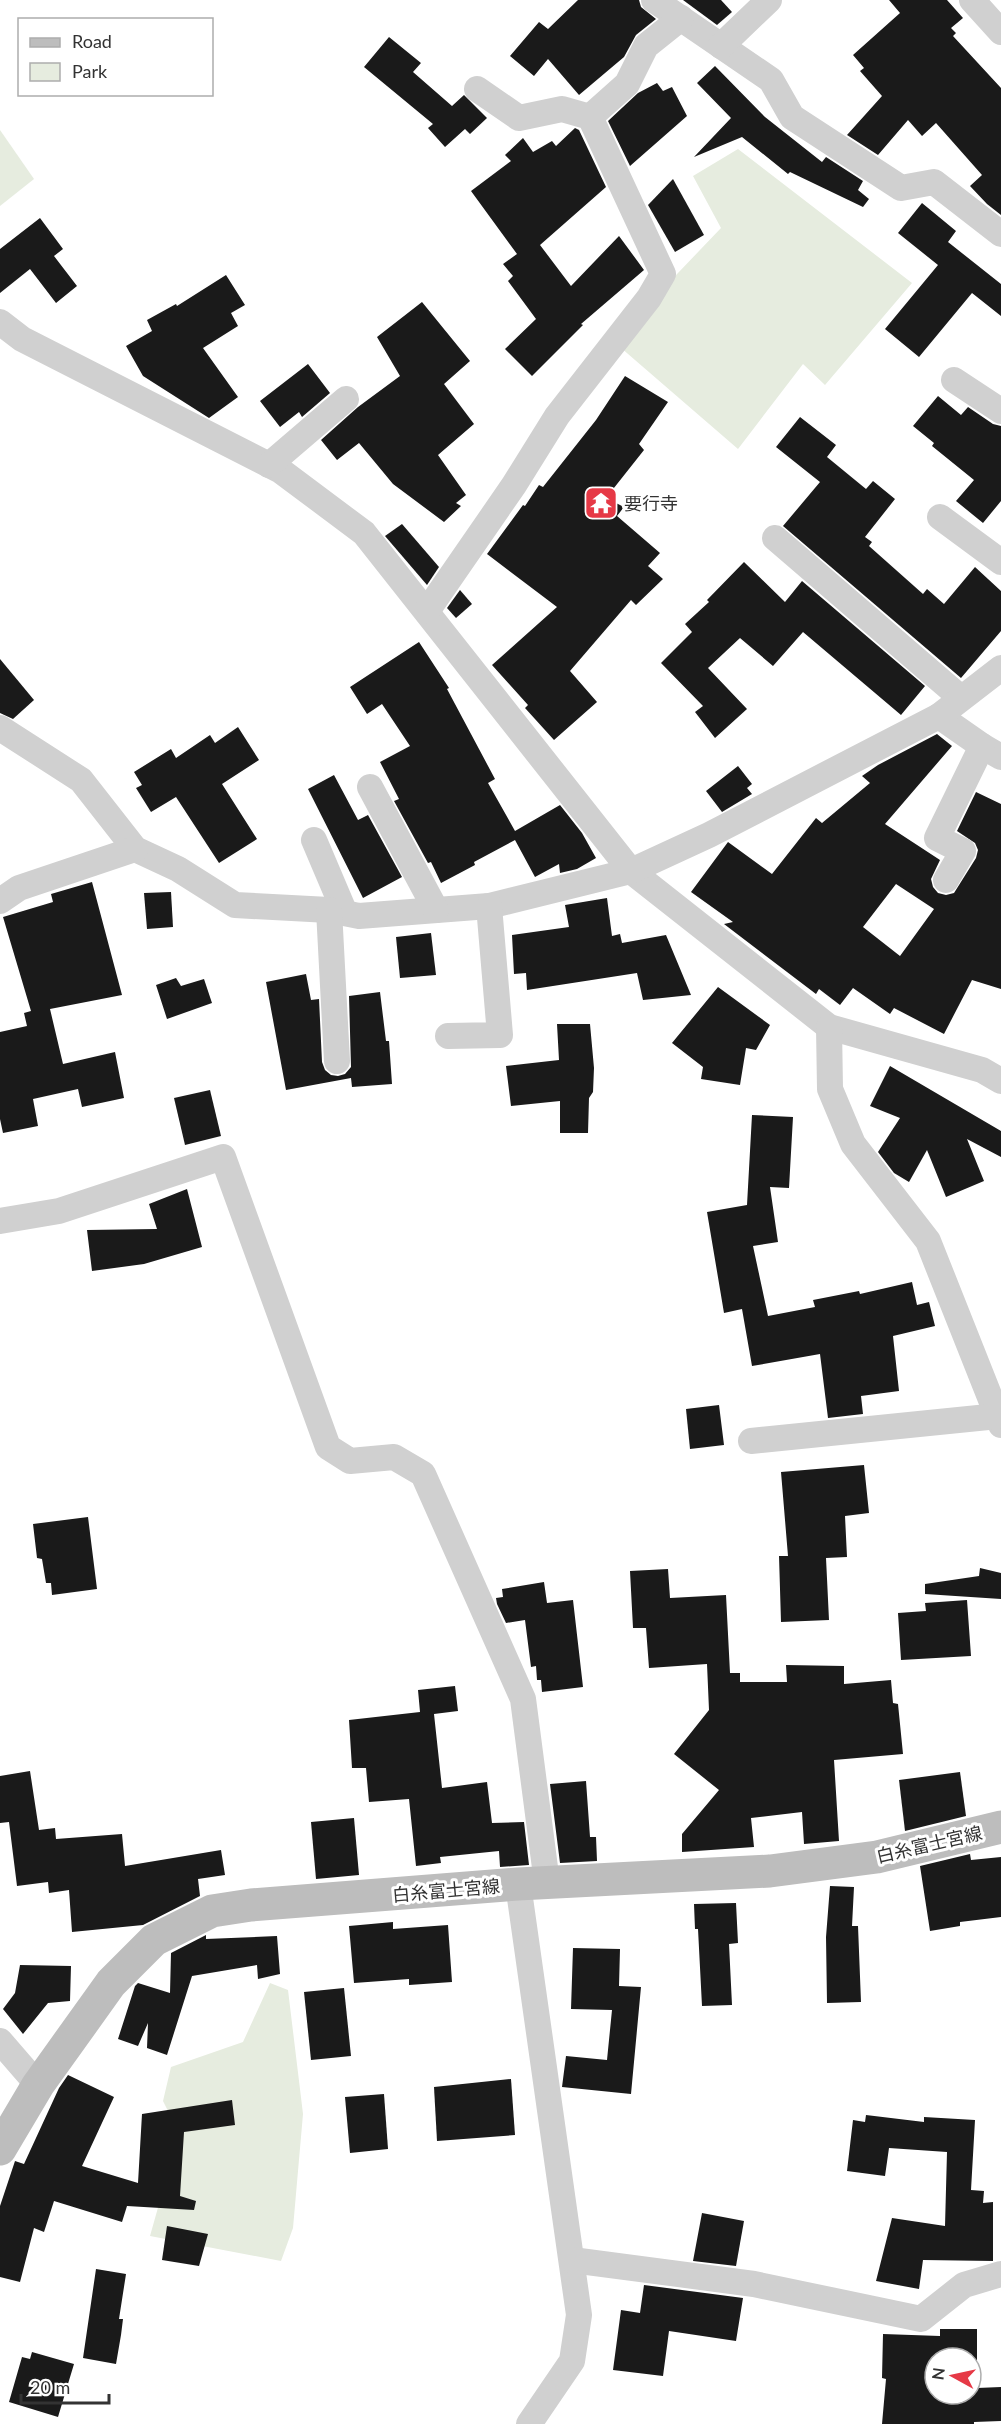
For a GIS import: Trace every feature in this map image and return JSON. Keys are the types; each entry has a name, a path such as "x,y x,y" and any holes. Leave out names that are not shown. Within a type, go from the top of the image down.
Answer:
{"main road":[{"name":"白糸富士宮線","path":"0,2149 38,2085 111,1983 154,1940 212,1911 251,1905 532,1883 770,1871 877,1857 1001,1827"}],"street":[{"path":"654,0 771,80 792,117 901,188 934,182 1001,234"},
{"path":"721,46 769,0"},
{"path":"972,0 1001,32"},
{"path":"590,117 627,84 646,46 681,18"},
{"path":"427,611 514,485 556,416 649,298 663,274 590,117 562,109 519,118 477,89"},
{"path":"6,335 281,471 364,533 631,870 829,1027 982,1070 1001,1081"},
{"path":"954,380 1001,411"},
{"path":"269,465 346,399"},
{"path":"940,517 1001,562"},
{"path":"775,538 961,699"},
{"path":"0,728 81,780 135,849 178,869 234,905 337,911 359,916 489,906 631,870 710,835 939,716 1001,668"},
{"path":"939,716 991,752 937,838 963,851 946,880"},
{"path":"370,787 436,910"},
{"path":"314,840 337,911 337,1061"},
{"path":"0,901 20,888 135,849"},
{"path":"448,1036 500,1035 489,906"},
{"path":"751,1441 999,1420 928,1241 853,1144 830,1089 829,1027"},
{"path":"0,1221 59,1211 224,1157 328,1448 350,1461 394,1457 423,1474 524,1699 532,1883 579,2314 572,2361 529,2424"},
{"path":"0,2041 38,2085"},
{"path":"572,2260 754,2284 921,2319 964,2285 1001,2274"}],"green space":[{"path":"0,130 34,179 0,206"},
{"path":"738,149 912,283 825,385 803,364 738,449 613,341 721,228 693,176"},
{"path":"270,1983 288,1990 303,2114 293,2228 281,2261 150,2236 179,2133 163,2101 171,2067 243,2042"}],"building":[{"path":"578,0 639,0 641,7 656,19 636,35 624,57 579,95 548,59 534,76 510,56 539,22 548,29"},
{"path":"683,0 721,0 732,12 717,25"},
{"path":"889,0 947,0 963,18 951,28 956,33 953,36 1001,88 1001,215 970,186 982,175 936,123 922,136 908,120 878,155 847,135 882,96 860,71 864,68 853,55 900,13"},
{"path":"389,37 421,63 413,72 452,106 464,95 487,118 470,134 465,129 445,147 428,128 433,124 364,67"},
{"path":"715,66 765,117 822,162 826,157 863,181 858,190 869,199 863,207 790,172 788,174 742,137 694,157 731,118 697,83"},
{"path":"657,83 663,91 672,87 687,116 630,166 608,121 638,93"},
{"path":"575,128 579,130 606,187 540,245 571,286 619,236 644,270 581,324 583,325 532,376 505,349 536,319 508,281 513,276 503,264 517,254 471,191 511,161 505,155 523,138 533,152 552,141 556,146"},
{"path":"673,179 704,235 675,252 648,205"},
{"path":"922,203 956,231 948,242 1001,284 1001,316 972,293 919,357 885,329 938,265 898,233"},
{"path":"40,218 63,249 54,256 77,286 56,303 30,269 0,293 0,249"},
{"path":"226,275 245,305 231,313 238,326 203,348 238,397 209,418 143,376 126,346 152,331 147,320 176,304 177,306"},
{"path":"422,302 470,361 444,384 474,424 438,455 466,495 456,503 461,506 444,522 393,484 359,443 337,460 321,440 358,407 400,376 377,337"},
{"path":"308,364 330,393 302,417 299,412 280,427 260,401"},
{"path":"625,376 668,402 639,444 644,450 606,498 624,507 617,516 660,553 648,566 663,579 636,605 631,600 570,671 597,702 554,740 525,708 528,705 492,665 557,607 487,554 539,485 543,487 596,420"},
{"path":"938,396 961,415 968,407 993,424 1001,426 1001,501 983,523 956,501 974,480 932,446 934,443 913,426"},
{"path":"800,417 836,445 827,457 866,489 873,481 895,499 865,537 872,542 869,546 923,594 927,589 944,604 975,567 1001,591 1001,631 961,678 783,526 820,482 776,447"},
{"path":"402,524 439,567 427,585 385,536"},
{"path":"744,562 785,602 802,581 925,686 901,715 803,632 773,666 740,638 708,668 747,709 715,738 695,712 703,706 661,663 692,632 685,624 709,602 707,600"},
{"path":"460,590 472,604 456,618 447,608"},
{"path":"419,642 449,688 447,689 495,779 488,783 515,831 560,805 582,833 596,858 577,869 560,873 559,864 535,877 515,840 441,883 394,801 399,799 380,762 410,746 382,704 367,714 350,687"},
{"path":"0,659 34,700 13,719 0,713"},
{"path":"238,727 259,760 222,784 257,839 219,863 176,797 151,812 136,788 142,785 134,772 171,749 176,758 210,735 215,743"},
{"path":"937,734 952,746 885,824 940,860 931,879 938,893 946,895 954,893 976,858 978,850 975,843 957,831 976,792 1001,804 1001,989 972,980 944,1034 894,1008 890,1014 853,988 840,1005 819,989 816,994 724,924 733,922 691,892 728,842 772,874 816,818 822,823 870,783 862,776","holes":["896,884 934,909 900,956 863,927"]},
{"path":"738,766 752,784 747,788 752,794 722,812 706,791"},
{"path":"334,775 358,820 368,815 402,877 363,898 308,789"},
{"path":"92,882 122,995 50,1009 63,1064 115,1052 124,1098 82,1107 78,1089 33,1099 38,1126 3,1133 0,1119 0,1032 27,1026 24,1013 31,1011 3,917 53,902 51,894"},
{"path":"171,892 173,927 147,929 144,893"},
{"path":"607,898 612,936 620,934 622,943 666,935 691,995 643,1000 637,973 527,990 526,973 514,974 512,935 569,927 565,905"},
{"path":"431,933 436,975 400,978 396,937"},
{"path":"306,974 311,1000 319,999 322,1062 325,1070 331,1075 345,1074 351,1067 349,996 380,992 386,1041 389,1041 392,1084 352,1087 351,1078 286,1090 266,982"},
{"path":"176,978 181,986 204,979 212,1003 167,1019 156,985"},
{"path":"718,987 770,1025 756,1050 746,1048 740,1085 701,1079 703,1067 672,1043"},
{"path":"557,1024 590,1024 594,1068 593,1092 589,1098 588,1133 560,1133 560,1101 511,1106 506,1066 559,1060"},
{"path":"890,1066 1001,1131 1001,1157 967,1139 984,1181 946,1197 927,1150 909,1182 894,1173 878,1152 900,1118 870,1106"},
{"path":"210,1090 221,1136 185,1145 174,1098"},
{"path":"752,1115 793,1117 789,1188 770,1187 778,1242 753,1246 768,1316 815,1307 813,1300 859,1291 860,1294 912,1282 917,1305 929,1302 935,1326 893,1336 899,1391 861,1396 863,1414 828,1418 820,1354 752,1366 742,1309 724,1313 707,1212 747,1205"},
{"path":"187,1189 202,1247 144,1264 92,1271 87,1230 157,1229 149,1204"},
{"path":"719,1405 724,1445 690,1449 686,1409"},
{"path":"864,1465 869,1513 845,1516 847,1557 826,1558 829,1620 781,1622 779,1556 788,1556 781,1472"},
{"path":"88,1517 97,1589 52,1595 51,1583 46,1583 42,1559 37,1558 33,1524"},
{"path":"980,1568 1001,1573 1001,1599 925,1594 925,1584 979,1576"},
{"path":"668,1569 670,1598 726,1595 730,1673 740,1673 740,1682 787,1682 786,1665 844,1666 844,1684 891,1680 893,1703 898,1704 903,1754 834,1760 839,1841 804,1844 802,1812 751,1818 754,1847 682,1852 682,1834 719,1790 674,1754 709,1710 707,1664 649,1668 646,1628 633,1628 630,1571"},
{"path":"544,1582 547,1603 573,1600 583,1687 542,1692 541,1680 537,1680 536,1666 531,1667 525,1620 506,1623 497,1604 496,1598 503,1597 502,1589"},
{"path":"967,1600 971,1656 901,1660 898,1613 926,1611 925,1603"},
{"path":"455,1686 458,1711 434,1714 442,1788 487,1782 492,1823 524,1822 529,1865 500,1867 499,1851 440,1857 441,1863 416,1866 409,1799 369,1802 366,1768 352,1768 349,1720 420,1712 418,1690"},
{"path":"30,1771 39,1830 55,1828 56,1839 122,1834 125,1866 221,1850 225,1875 198,1879 200,1896 143,1925 72,1932 69,1890 49,1893 48,1882 17,1886 9,1822 0,1823 0,1776"},
{"path":"960,1772 966,1816 905,1831 899,1780"},
{"path":"586,1781 590,1837 596,1837 597,1861 560,1863 550,1784"},
{"path":"354,1818 359,1875 316,1879 311,1822"},
{"path":"970,1854 971,1860 1001,1857 1001,1917 960,1922 960,1926 930,1931 920,1866"},
{"path":"830,1886 854,1887 852,1926 858,1926 861,2002 827,2003 826,1937"},
{"path":"736,1903 738,1943 729,1944 732,2005 702,2006 698,1929 695,1929 694,1904"},
{"path":"393,1922 393,1929 448,1925 452,1982 409,1985 409,1979 354,1983 349,1926"},
{"path":"206,1935 206,1939 277,1936 280,1974 258,1979 257,1965 192,1976 167,2055 147,2048 148,2023 138,2046 118,2039 135,1986 138,1983 170,1993 171,1953"},
{"path":"573,1948 620,1949 619,1986 641,1987 631,2094 562,2087 566,2056 607,2060 612,2010 571,2009"},
{"path":"20,1965 71,1966 70,2001 48,2003 23,2034 3,2009 15,1993"},
{"path":"344,1988 351,2056 311,2060 304,1992"},
{"path":"68,2075 114,2097 82,2166 138,2183 142,2114 232,2100 235,2125 184,2132 180,2196 196,2201 194,2210 127,2206 122,2222 54,2201 44,2232 34,2228 20,2282 0,2277 0,2206 15,2161 24,2164 59,2088"},
{"path":"511,2079 515,2135 437,2141 434,2087"},
{"path":"384,2094 388,2149 350,2153 345,2097"},
{"path":"866,2115 924,2122 924,2117 975,2120 971,2190 984,2191 983,2203 993,2202 993,2261 923,2260 919,2289 876,2281 892,2218 945,2226 947,2152 889,2148 885,2176 847,2171 853,2120 865,2122"},
{"path":"702,2213 744,2221 736,2266 693,2261"},
{"path":"167,2226 208,2234 199,2266 162,2260"},
{"path":"96,2269 126,2274 119,2319 123,2319 116,2364 83,2358"},
{"path":"644,2285 743,2298 736,2341 669,2331 663,2376 613,2370 621,2310 640,2313"},
{"path":"940,2329 977,2329 977,2346 923,2346 923,2406 983,2406 983,2388 1001,2387 1001,2421 974,2422 974,2424 882,2424 886,2379 882,2378 883,2334 940,2336"},
{"path":"32,2352 74,2364 58,2417 9,2402 22,2357 30,2359"}],"place":[{"name":"要行寺","path":"601,503"}]}
